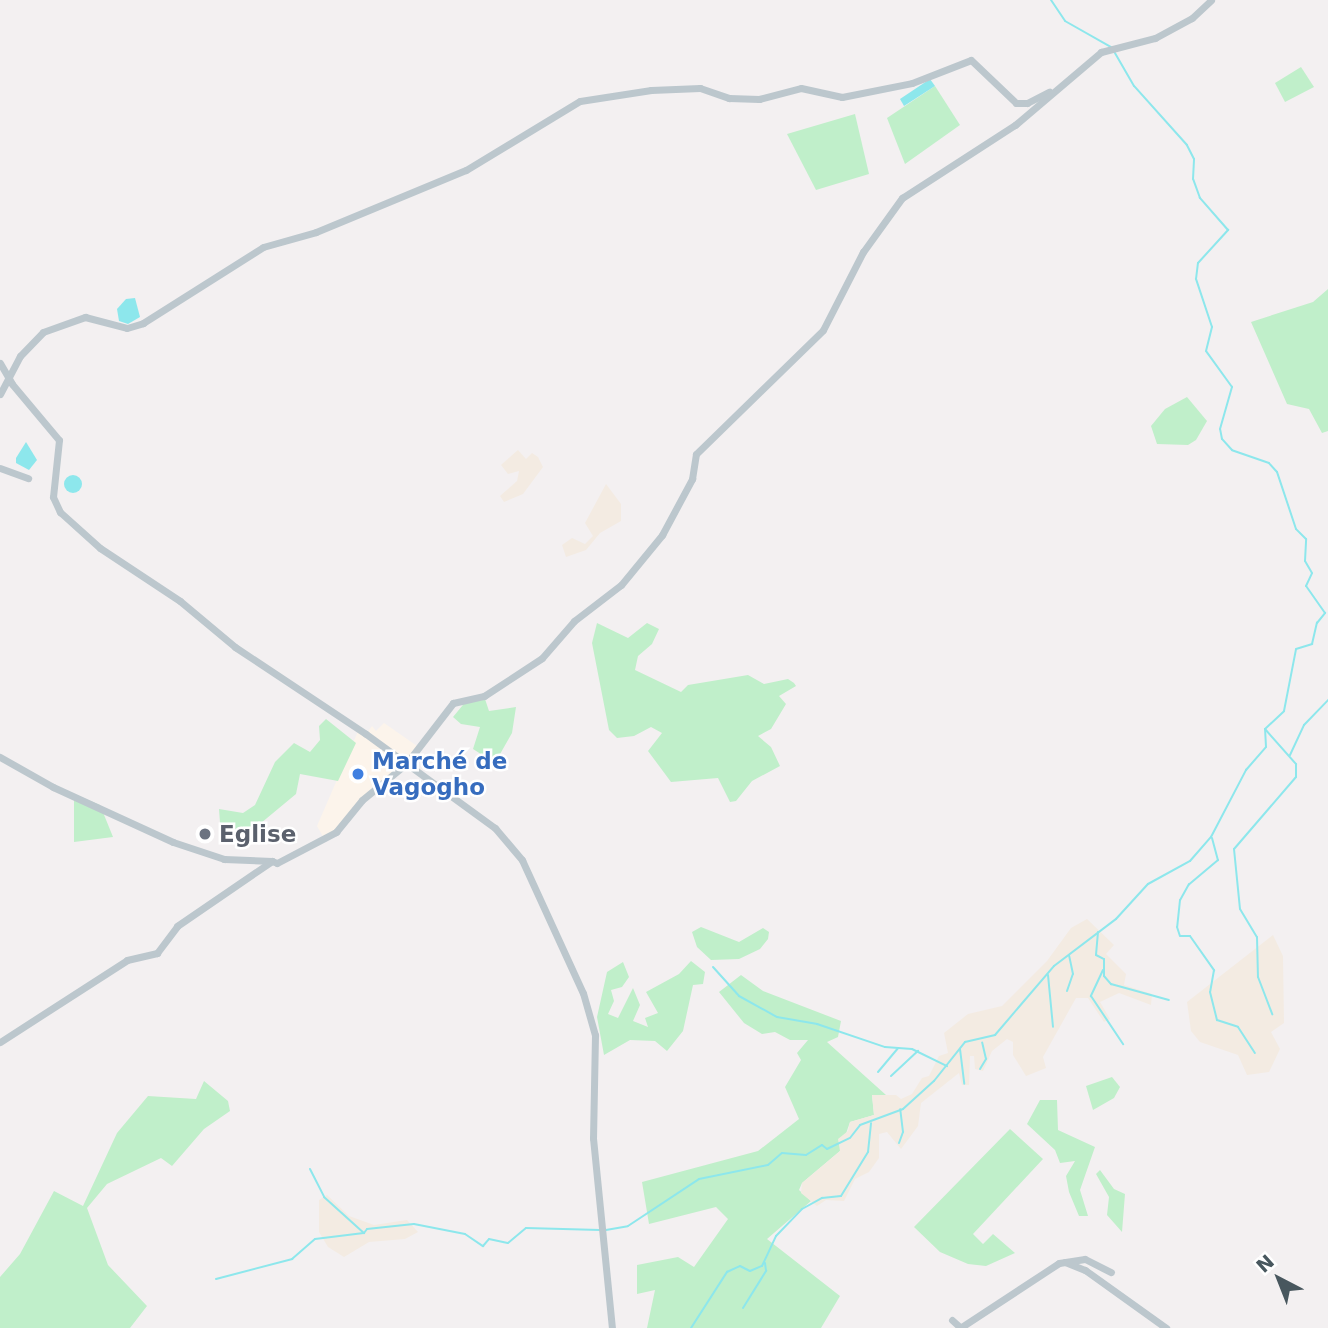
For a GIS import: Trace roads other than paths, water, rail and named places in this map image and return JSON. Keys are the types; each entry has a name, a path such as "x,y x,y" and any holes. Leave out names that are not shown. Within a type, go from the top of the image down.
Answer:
{"street":[{"path":"0,757 52,787 173,842 224,859 278,863 336,832 362,800 406,764 453,703 484,696 532,666 574,621 621,585 676,510 680,494 692,479 696,454 823,330 863,252 902,198 1016,125 1101,52 1155,38 1192,18 1211,0"},
{"path":"0,394 31,340 43,332 85,317 127,328 143,323 263,247 316,232 466,170 580,101 651,90 700,88 729,98 759,99 801,88 842,97 912,83 971,60 1016,103 1027,103 1059,87"},
{"path":"0,363 8,378 59,440 52,497 60,512 100,548 180,601 235,647 495,828 512,846 574,974 590,1014 598,1058 592,1129 612,1328"},
{"path":"0,468 28,478"},
{"path":"0,1042 127,960 157,953 177,926 272,861"},
{"path":"1059,1263 1084,1259 1111,1272"},
{"path":"952,1320 961,1328 1059,1263 1070,1261 1166,1328"}],"water":[{"path":"930,79 935,86 904,106 900,99"},
{"path":"135,298 140,317 128,324 119,321 117,309 126,299"},
{"path":"26,442 37,460 29,470 16,463 16,458"},
{"path":"73,475 79,478 82,484 79,490 73,493 67,490 64,484 67,478"}],"waterway":[{"path":"1051,0 1065,21 1111,47"},
{"path":"606,1230 628,1226 699,1179 768,1165 782,1153 806,1155 822,1145 827,1149 850,1138 860,1125 903,1109 934,1081 965,1042 995,1035 1054,966 1116,919 1148,884 1190,861 1211,837 1246,770 1266,747 1265,729 1284,711 1296,649 1312,644 1317,623 1325,613 1306,586 1312,573 1305,561 1306,539 1296,529 1277,472 1269,463 1232,450 1222,439 1220,429 1232,387 1206,351 1212,327 1196,279 1198,263 1228,230 1200,198 1193,179 1194,159 1187,145 1134,86 1114,52"},
{"path":"1290,755 1304,725 1328,700"},
{"path":"1265,729 1296,764 1296,777 1234,849 1240,909 1257,937 1258,977 1272,1014"},
{"path":"1212,838 1218,860 1189,884 1180,900 1177,927 1180,936 1190,936 1214,970 1210,992 1217,1020 1238,1027 1255,1053"},
{"path":"1098,932 1096,955 1104,959 1104,976 1111,984 1169,1000"},
{"path":"1067,991 1073,974 1069,955"},
{"path":"713,967 739,996 777,1017 817,1024 885,1047 912,1049 947,1066"},
{"path":"1103,970 1091,996 1123,1044"},
{"path":"1048,975 1053,1027"},
{"path":"980,1069 986,1059 982,1042"},
{"path":"878,1072 898,1048"},
{"path":"960,1049 964,1084"},
{"path":"891,1076 918,1051"},
{"path":"899,1143 903,1132 900,1109"},
{"path":"691,1328 727,1272 740,1266 750,1271 762,1266 776,1236 802,1209 822,1198 841,1196 868,1152 871,1123"},
{"path":"310,1169 324,1197 364,1233"},
{"path":"216,1279 292,1259 315,1239 364,1233 367,1229 414,1224 465,1234 483,1246 489,1239 508,1243 526,1228 600,1230"},
{"path":"743,1308 766,1271 765,1263"}],"place":[{"name":"Marché de Vagogho","path":"358,774"},
{"name":"Eglise","path":"205,834"}]}
